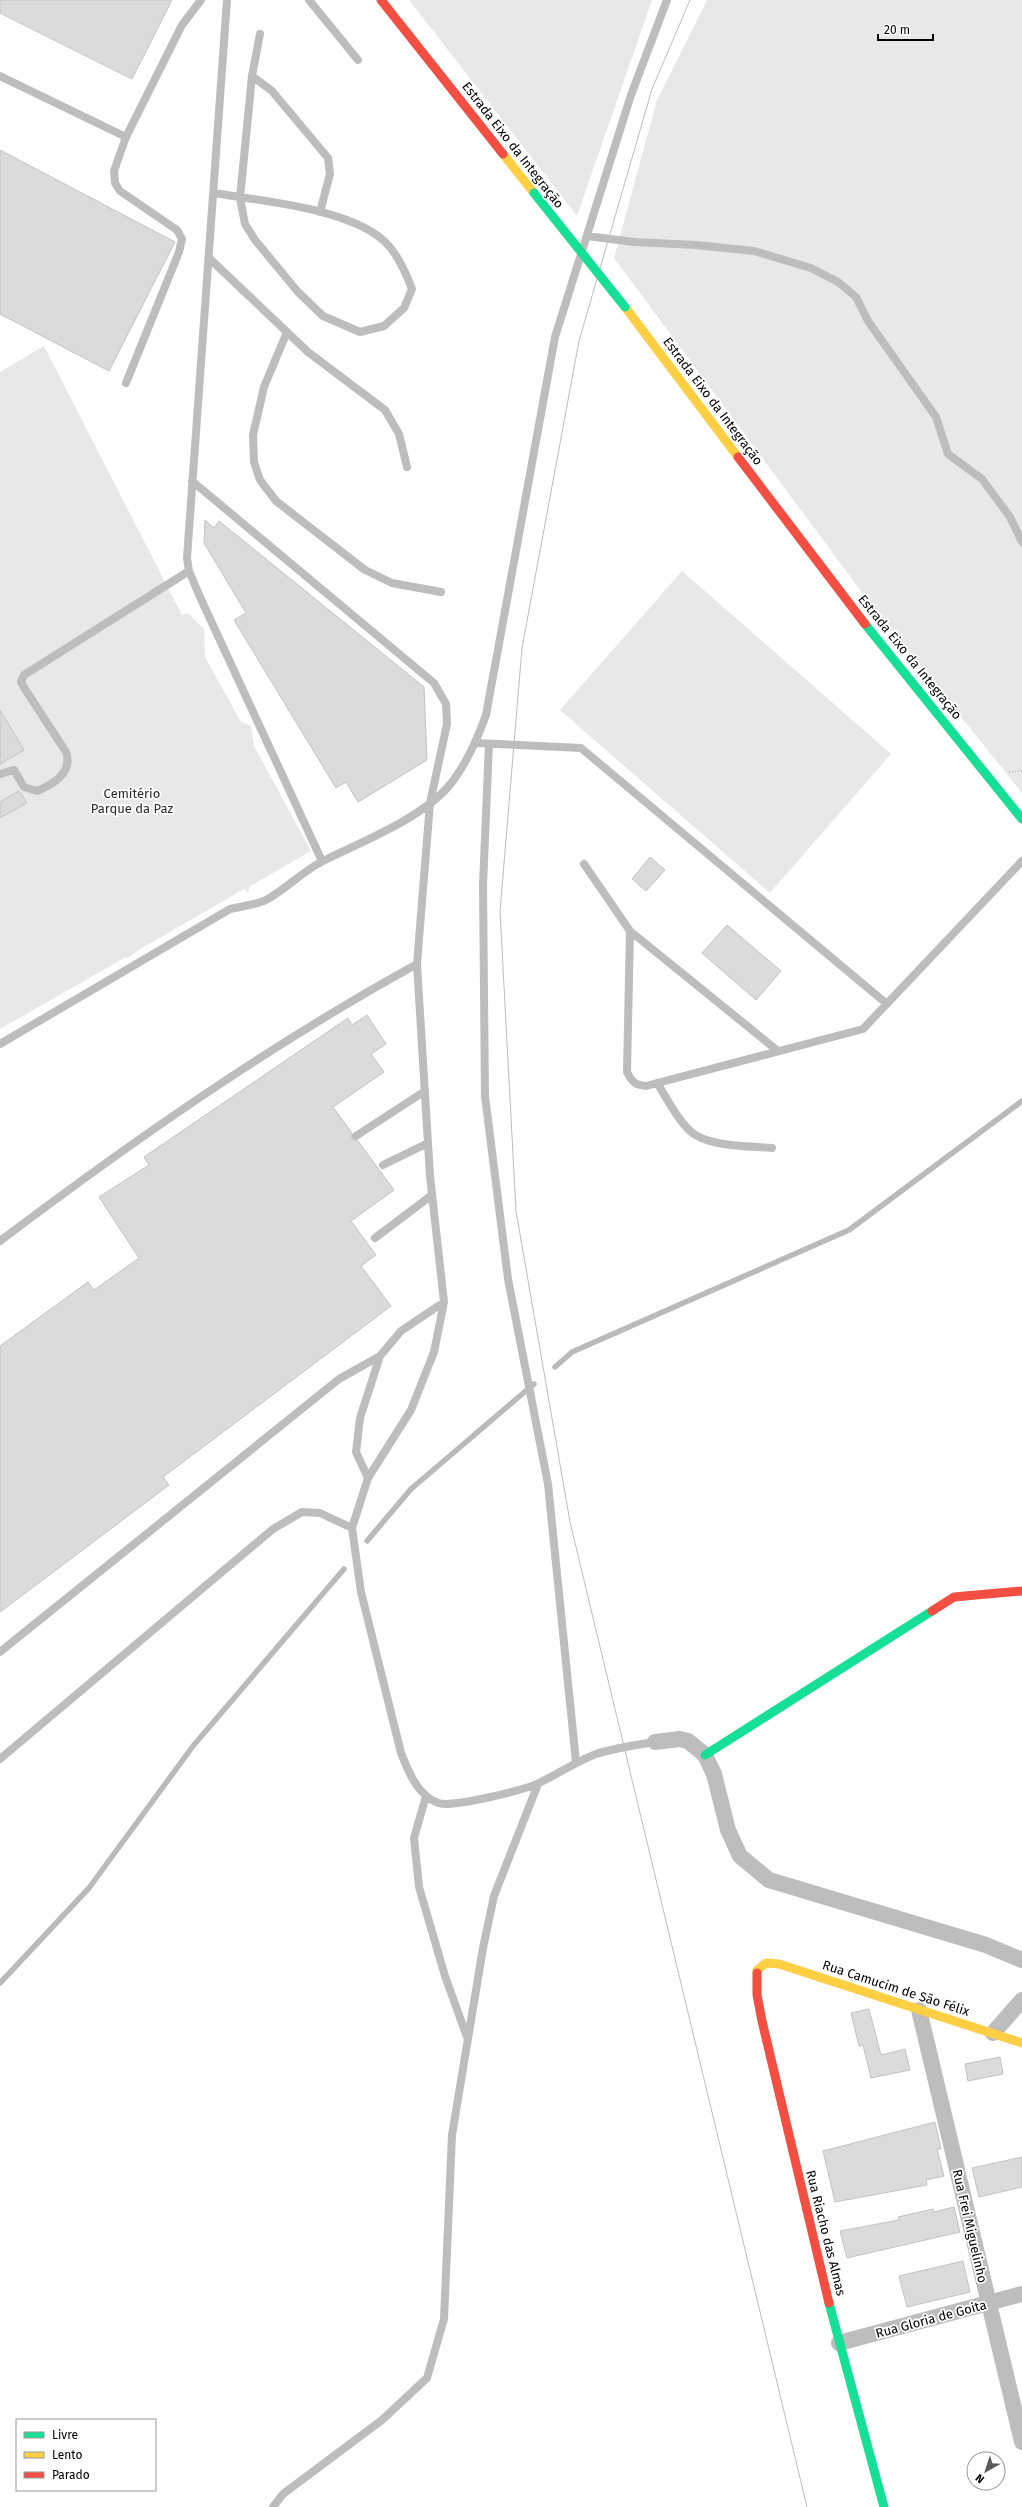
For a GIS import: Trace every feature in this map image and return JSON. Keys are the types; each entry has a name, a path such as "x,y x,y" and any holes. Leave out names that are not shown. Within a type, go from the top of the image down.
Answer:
{"street":[{"name":"Estrada Eixo da Integração","path":"381,0 625,307 870,631 1022,819"},
{"path":"705,1755 954,1597 1022,1591"},
{"path":"655,1742 680,1739 688,1741 705,1755 714,1774 728,1830 740,1856 769,1880 986,1945 1022,1960"},
{"name":"Rua Camucim de São Félix","path":"761,1965 770,1962 783,1965 1022,2043"},
{"name":"Rua Riacho das Almas","path":"761,1965 755,1978 756,1995 839,2343 884,2507"},
{"path":"993,2033 1022,2000"},
{"name":"Rua Frei Miguelinho","path":"919,2010 1022,2442"},
{"name":"Rua Gloria de Goita","path":"839,2343 1022,2294"}],"lane":[{"path":"126,383 179,252 182,239 177,230 120,191 115,183 114,171 126,137 182,25 202,0"},
{"path":"227,0 214,193 186,546 190,571 322,861"},
{"path":"309,0 358,60"},
{"path":"0,1044 230,909 264,900 322,861 370,840 430,803 448,787 476,743 486,715 555,337 631,96 667,0"},
{"path":"214,193 240,198 320,212 343,217 363,226 389,245 402,263 412,289 404,308 384,326 360,332 323,316 298,292 245,224 240,198 252,76 260,34"},
{"path":"0,76 126,137"},
{"path":"252,76 272,91 328,158 330,174 320,212"},
{"path":"587,236 634,242 696,244 754,251 810,268 838,282 856,297 868,321 936,417 948,454 982,479 1010,517 1022,542"},
{"path":"209,258 323,365 385,410 399,434 407,467"},
{"path":"287,332 264,387 253,435 254,462 260,480 276,501 365,570 392,583 441,592"},
{"path":"192,481 434,683 446,704 447,724 430,803 417,964 432,1195 444,1302 434,1352 411,1410 368,1478 352,1528 361,1592 392,1722 410,1775 426,1796 438,1803 458,1804 538,1784 576,1762 623,1747 655,1742"},
{"path":"0,774 14,770 24,787 37,792 56,781 67,769 69,760 66,752 21,682 24,675 190,571"},
{"path":"476,743 582,748 887,1004"},
{"path":"489,744 483,885 485,1096 508,1279 548,1484 576,1762"},
{"path":"630,931 627,1072 631,1081 637,1085 657,1083 863,1029 1022,861"},
{"path":"584,864 630,931 778,1051"},
{"path":"0,1241 92,1172 216,1087 333,1010 417,964"},
{"path":"657,1083 681,1121 690,1132 706,1141 772,1148"},
{"path":"356,1136 425,1091"},
{"path":"383,1165 428,1143"},
{"path":"375,1238 432,1195"},
{"path":"0,1652 339,1379 380,1356 401,1331 444,1302"},
{"path":"368,1478 356,1452 360,1418 380,1356"},
{"path":"0,1759 273,1529 302,1512 320,1513 352,1528"},
{"path":"273,2507 282,2494 382,2420 427,2378 444,2319 452,2135 483,1948 494,1896 538,1784"},
{"path":"426,1796 414,1838 419,1887 444,1976 468,2038"}],"green space":[{"path":"409,0 652,0 577,216"},
{"path":"707,0 1022,0 1022,793 872,606 614,258 657,100"},
{"name":"Cemitério Parque da Paz","path":"44,346 182,615 188,613 204,629 205,657 241,722 251,726 254,746 311,851 250,886 248,893 244,889 137,951 128,958 126,957 0,1029 0,372"},
{"path":"682,571 891,754 770,893 560,710"}],"building":[{"path":"0,0 172,0 132,79 0,13"},
{"path":"0,150 175,242 109,371 0,314"},
{"path":"205,520 214,528 219,521 424,687 427,760 358,802 346,782 336,788 234,620 246,613 204,543"},
{"path":"0,710 24,750 0,764"},
{"path":"19,791 27,803 0,818 0,802"},
{"path":"650,857 665,870 646,891 632,879"},
{"path":"727,925 781,971 756,1000 702,953"},
{"path":"367,1015 386,1044 371,1054 384,1072 333,1107 352,1133 352,1139 358,1141 394,1190 351,1221 376,1255 361,1266 391,1306 163,1477 169,1485 0,1612 0,1346 88,1282 94,1290 139,1258 99,1197 149,1165 144,1157 348,1018 352,1025"},
{"path":"869,2009 881,2055 905,2049 910,2070 871,2078 863,2045 859,2046 851,2013"},
{"path":"1000,2057 1003,2074 968,2081 965,2064"},
{"path":"935,2122 941,2149 937,2149 944,2176 926,2180 927,2185 835,2202 823,2151"},
{"path":"1022,2157 1022,2187 979,2197 972,2168"},
{"path":"954,2207 960,2232 847,2258 840,2231 899,2220 898,2217 933,2209 934,2212"},
{"path":"963,2261 970,2292 907,2307 899,2276"}],"waterway":[{"path":"555,1367 572,1352 849,1230 1022,1101"},
{"path":"367,1541 411,1489 534,1384"},
{"path":"0,1983 89,1888 193,1746 344,1569"}],"tram line":[{"path":"690,0 652,89 579,341 522,648 500,911 516,1211 570,1522 807,2507"}],"traffic: fast":[{"path":"534,193 625,307"},
{"path":"865,624 1022,819"},
{"path":"705,1755 932,1611"},
{"path":"829,2303 884,2507"}],"traffic: slow":[{"path":"503,154 534,193"},
{"path":"625,307 738,457"},
{"path":"757,1973 757,1970 766,1963 779,1964 1022,2043"}],"traffic: jam":[{"path":"381,0 503,154"},
{"path":"738,457 865,624"},
{"path":"932,1611 954,1597 1022,1591"},
{"path":"757,1973 757,1995 762,2021 829,2303"}]}
